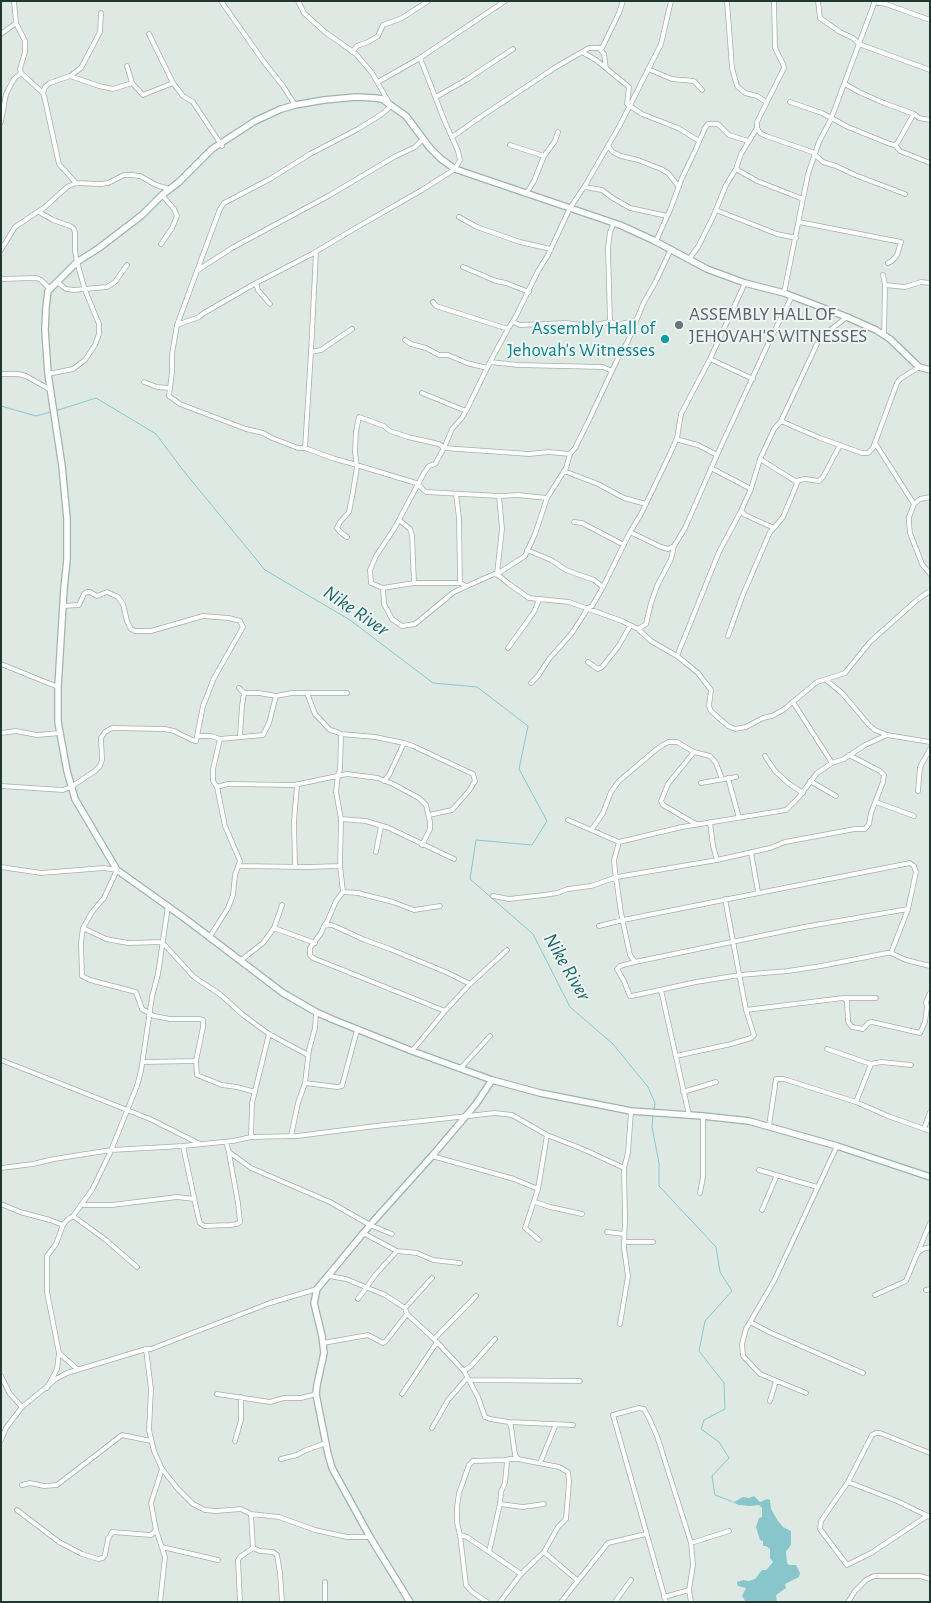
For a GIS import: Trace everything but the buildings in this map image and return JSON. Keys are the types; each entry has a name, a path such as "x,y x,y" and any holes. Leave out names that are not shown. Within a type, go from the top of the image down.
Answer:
{"street":[{"path":"1,122 6,94 14,79 20,73 25,52 25,42 16,23 14,1"},
{"path":"221,1 295,105"},
{"path":"298,1 304,13 325,32 352,52 372,73 391,106"},
{"path":"352,52 357,46 378,36 382,26 398,20 428,1"},
{"path":"378,82 420,58 505,1"},
{"path":"452,137 582,52 589,48 602,48 623,1"},
{"path":"466,586 460,583 414,583 383,588 371,584 370,570 376,556 399,520 429,466 435,464 452,429 466,411 490,362 529,292 570,208 585,187 620,126 661,44 671,1"},
{"path":"727,1 732,68 737,86 745,93 757,96 766,102"},
{"path":"774,1 775,48 784,68 757,122 757,128 760,133 815,154 823,162 905,194"},
{"path":"818,1 820,18 840,32 853,38 858,44 930,70"},
{"path":"784,293 808,174 822,136 832,119 874,2 886,4 930,20"},
{"path":"42,93 50,83 70,76 80,68 88,57 100,32 101,13"},
{"path":"1,34 16,23"},
{"path":"149,34 173,83 184,96 193,102 221,145"},
{"path":"600,48 604,54 606,68"},
{"path":"436,97 513,49"},
{"path":"582,52 591,55 629,88 627,104 642,114 678,128 699,140"},
{"path":"177,325 199,318 204,313 316,252 455,170 460,160 458,151 420,58"},
{"path":"127,66 132,83 143,94 173,83"},
{"path":"648,69 672,79 694,81 702,90"},
{"path":"20,73 42,93 58,164 76,183"},
{"path":"70,76 113,89 132,83"},
{"path":"845,84 884,103 914,114 919,118 930,120"},
{"path":"930,370 919,367 895,342 847,317 784,293 745,283 707,268 614,223 455,170 441,159 406,116 382,99 356,97 295,105 281,109 256,121 212,149 142,215 99,248 77,262 50,289 47,295 45,330 48,374 62,466 67,519 67,560 58,687 58,722 70,787 75,799 117,870 283,993 316,1012 412,1052 492,1080 540,1092 638,1111 749,1121 837,1146 930,1178"},
{"path":"790,102 817,111 875,138 895,145 900,151 930,163"},
{"path":"391,106 382,114 310,154 270,180 224,203 220,209 177,325 172,354 169,396 180,404 263,433 298,448 305,448 416,483 426,492 499,496 518,495 547,498"},
{"path":"895,145 912,117"},
{"path":"656,242 704,128 708,124 718,124 729,135 748,142"},
{"path":"689,259 698,247 726,185 736,170 741,154 757,128"},
{"path":"526,194 558,132"},
{"path":"198,270 232,248 415,146 423,139"},
{"path":"510,145 544,156"},
{"path":"608,146 613,152 621,156 638,160 668,173 679,187"},
{"path":"736,170 803,199"},
{"path":"1,250 15,227 39,212 67,187 76,183 101,184 124,175 132,175 140,176 156,185 170,189"},
{"path":"585,187 602,190 630,208 667,216"},
{"path":"161,244 172,228 177,216 174,209 162,195"},
{"path":"716,210 777,234 796,238"},
{"path":"39,212 74,229 77,262 85,290 99,324 99,334 95,345 85,360 73,369 48,374"},
{"path":"458,218 477,227 520,242 551,249"},
{"path":"799,222 901,242 897,255 888,263"},
{"path":"610,322 608,248 610,232 614,223"},
{"path":"383,588 384,604 392,619 402,626 415,624 452,594 487,576 496,574 525,556 535,534 547,498 564,471 570,454 575,448 671,249"},
{"path":"305,448 316,252"},
{"path":"57,282 66,288 85,290 107,287 115,282 127,265"},
{"path":"463,267 529,292"},
{"path":"883,274 885,285 884,335"},
{"path":"1,279 36,278 41,280 50,289"},
{"path":"885,285 906,287 925,282 930,283"},
{"path":"256,283 258,290 270,304"},
{"path":"531,683 572,633 603,588 677,438 681,414 710,359 745,283"},
{"path":"638,629 646,624 657,586 671,559 674,546 685,528 768,344 792,296"},
{"path":"433,302 436,306 508,329"},
{"path":"677,656 719,552 751,489 760,460 774,430 781,421 817,344 826,333 847,317"},
{"path":"512,322 520,325 566,323 590,326 610,322 620,324 635,321"},
{"path":"311,352 321,350 352,329"},
{"path":"405,340 410,344 426,348 439,355 448,355 466,363 487,368"},
{"path":"710,359 753,379"},
{"path":"490,362 518,365 604,367 612,371"},
{"path":"781,421 820,438 866,454 870,452 875,444 896,383 900,378 919,367"},
{"path":"1,374 26,376 51,393"},
{"path":"144,382 157,387 169,388"},
{"path":"422,393 466,411"},
{"path":"347,537 336,528 349,512 357,464 355,439 359,417 384,426 390,431 439,444 444,448 528,454 549,452 570,454"},
{"path":"677,438 698,445 717,455"},
{"path":"875,444 914,504"},
{"path":"760,460 798,481 805,479 817,481 821,480 840,445"},
{"path":"711,468 751,489"},
{"path":"564,471 598,484 624,498 646,504"},
{"path":"728,636 742,597 770,532 783,517 798,481"},
{"path":"456,494 459,518 460,583"},
{"path":"496,574 502,528 499,496"},
{"path":"930,497 920,499 914,504 909,520 910,533 922,564 930,574"},
{"path":"741,511 745,515 774,528"},
{"path":"399,520 410,529 412,535 414,583"},
{"path":"574,522 582,523 624,545"},
{"path":"630,532 661,548 668,549 674,546"},
{"path":"527,550 551,560 566,570 594,580 603,588"},
{"path":"496,574 527,597 539,600 570,602 622,621 638,629 651,640 677,656 705,680 711,690 711,711 728,726 736,729 746,727 763,718 772,716 817,682 846,673 870,642 917,600 930,591"},
{"path":"1,786 64,790 70,787 100,766 102,760 101,738 105,732 112,728 165,729 196,741 203,706 214,678 243,627 240,622 229,618 203,616 151,631 135,631 131,629 127,621 123,604 118,597 107,592 97,596 87,592 84,594 79,605 63,606"},
{"path":"508,648 534,612 539,600"},
{"path":"588,662 598,669 602,667 618,647 630,626"},
{"path":"1,664 58,687"},
{"path":"826,680 842,693 869,726 887,735 930,742"},
{"path":"239,688 244,693 276,696 292,693 347,693"},
{"path":"240,736 244,693"},
{"path":"306,693 320,721 330,730 341,734 382,738 404,743 473,774 475,781 452,810 429,815"},
{"path":"197,736 211,736 220,739 263,735 269,723 276,696"},
{"path":"792,702 832,763"},
{"path":"1,733 16,732 37,735 60,732"},
{"path":"341,734 340,770 336,792 341,819 340,866 343,892 336,901 321,933 310,948 310,955 313,958 445,1011"},
{"path":"568,820 619,842 696,824 786,810 803,793 810,781 820,771 865,745 887,735"},
{"path":"209,938 228,908 233,895 240,861 225,826 217,787 213,781 213,769 220,739"},
{"path":"592,829 603,814 611,792 619,781 658,748 668,742 677,742 694,752 710,756 716,763 722,779"},
{"path":"384,781 389,775 404,743"},
{"path":"918,791 920,767 930,749"},
{"path":"694,752 668,784 661,801 696,824"},
{"path":"493,896 510,900 544,895 592,886 616,878 716,860 785,842 855,829 865,829 869,824 884,777 882,773 849,755"},
{"path":"765,756 775,771 788,784 803,793"},
{"path":"217,787 228,784 297,785 347,774 378,778 419,798 426,805 430,829 422,845"},
{"path":"701,782 736,777"},
{"path":"728,778 739,818"},
{"path":"810,781 836,796"},
{"path":"294,867 294,821 297,785"},
{"path":"876,802 914,816"},
{"path":"341,819 366,821 382,826 454,859"},
{"path":"710,822 716,860"},
{"path":"376,852 382,826"},
{"path":"619,842 614,860 616,878 630,955 634,962"},
{"path":"751,852 758,892"},
{"path":"599,926 758,892 910,863 914,866 916,872 908,909 891,953"},
{"path":"238,866 340,866"},
{"path":"1,867 41,873 104,868 117,870"},
{"path":"117,870 104,898 92,912 83,928 81,943 82,976 90,980 136,992 142,1009 154,1016 170,1019 203,1020 196,1061 197,1075 222,1085 237,1086 255,1092"},
{"path":"343,892 380,899 414,910 440,906"},
{"path":"676,1056 753,1037 754,1034 746,1010 726,899"},
{"path":"240,961 263,943 274,928 282,905"},
{"path":"47,1388 57,1369 59,1353 48,1303 46,1260 49,1252 56,1244 63,1225 73,1216 92,1190 111,1150 137,1086 143,1062 152,996 158,974 168,906"},
{"path":"908,909 634,962 618,966 617,968 630,996 740,974 788,971 891,953 906,960 930,966"},
{"path":"324,926 328,924 341,929 470,984"},
{"path":"83,928 106,939 128,943 162,942 194,977 221,995 243,1015 269,1034 308,1056"},
{"path":"274,928 315,943"},
{"path":"412,1052 470,984 507,950"},
{"path":"661,990 688,1116"},
{"path":"843,998 847,1001 848,1022 852,1027 863,1029 868,1023 872,1022 920,1033 927,1007 926,1002 930,993"},
{"path":"746,1010 843,998 876,998"},
{"path":"291,1136 298,1103 305,1083 316,1012"},
{"path":"305,1083 342,1086 357,1030"},
{"path":"251,1137 252,1103 269,1034"},
{"path":"460,1069 490,1036"},
{"path":"827,1049 871,1064 881,1062 911,1064"},
{"path":"1,1060 127,1110 180,1133 200,1144"},
{"path":"143,1062 196,1061"},
{"path":"856,1102 871,1064"},
{"path":"769,1126 776,1079 789,1080 856,1102 879,1113 930,1131"},
{"path":"1,1440 6,1428 22,1407 60,1377 77,1369 151,1348 194,1333 280,1299 317,1289 370,1225 432,1156 480,1098 492,1080"},
{"path":"682,1092 716,1082"},
{"path":"620,1324 628,1276 624,1242 624,1168 628,1153 631,1110"},
{"path":"924,1130 930,1112"},
{"path":"1,1168 111,1150 183,1146 226,1142 251,1137 296,1136 432,1119 506,1113 547,1135 624,1168"},
{"path":"700,1193 703,1177 702,1116"},
{"path":"540,1240 525,1228 538,1189 547,1135"},
{"path":"183,1146 200,1223 204,1226 230,1224 240,1222 226,1142"},
{"path":"806,1393 760,1374 743,1356 742,1348 744,1336 750,1322 774,1281 837,1146"},
{"path":"229,1152 251,1168 330,1202 370,1225 392,1234"},
{"path":"432,1156 538,1189"},
{"path":"759,1170 818,1187"},
{"path":"762,1210 777,1175"},
{"path":"81,1205 112,1205 177,1197 194,1199"},
{"path":"534,1202 582,1214"},
{"path":"1,1204 63,1225"},
{"path":"73,1216 106,1240 137,1267"},
{"path":"875,1295 906,1281 930,1223"},
{"path":"607,1232 624,1234"},
{"path":"363,1234 397,1250 417,1253 432,1260 460,1263"},
{"path":"624,1242 653,1242"},
{"path":"917,1254 923,1249 930,1247"},
{"path":"358,1299 397,1250"},
{"path":"329,1276 346,1279 366,1287 385,1295 405,1308 407,1314 464,1371 478,1397 485,1417 509,1422 573,1425"},
{"path":"405,1308 432,1278"},
{"path":"317,1289 314,1303 324,1353 316,1394 332,1468 370,1537 410,1602"},
{"path":"402,1394 435,1340 476,1296"},
{"path":"323,1343 368,1335 383,1344 407,1314"},
{"path":"750,1322 863,1373"},
{"path":"464,1371 495,1339"},
{"path":"146,1349 151,1389 149,1430 151,1441 162,1469 193,1504 205,1510 241,1509 250,1514 279,1517 315,1530 347,1537 370,1537"},
{"path":"59,1353 77,1369"},
{"path":"1,1376 10,1394 22,1407"},
{"path":"432,1428 448,1400 468,1379 580,1381"},
{"path":"770,1401 776,1381"},
{"path":"217,1394 270,1402 284,1398 301,1398 316,1394"},
{"path":"235,1441 241,1420 240,1397"},
{"path":"666,1602 613,1415 639,1408 644,1409 650,1418 692,1543 693,1565 689,1590 692,1602"},
{"path":"509,1422 515,1455 518,1459"},
{"path":"540,1463 556,1424"},
{"path":"928,1516 847,1565 820,1529 821,1521 848,1482 871,1438 876,1433 930,1453"},
{"path":"22,1486 30,1484 57,1486 122,1435 151,1441"},
{"path":"281,1459 297,1455 326,1442"},
{"path":"487,1602 472,1592 466,1585 460,1536 456,1522 459,1493 469,1465 473,1461 518,1459 559,1467 569,1474 568,1513 566,1519 558,1527 544,1552 521,1574 500,1602"},
{"path":"489,1552 508,1460"},
{"path":"160,1602 165,1557 156,1530 151,1502 162,1469"},
{"path":"848,1482 897,1501 928,1516"},
{"path":"500,1504 523,1507 544,1504"},
{"path":"17,1510 59,1542 98,1559 103,1558 105,1555 108,1539 112,1532 151,1535 156,1530"},
{"path":"250,1514 253,1548"},
{"path":"692,1543 729,1531"},
{"path":"561,1602 608,1543 646,1534"},
{"path":"460,1536 467,1537 521,1574"},
{"path":"162,1547 218,1560"},
{"path":"240,1602 238,1560 253,1548"},
{"path":"253,1548 260,1552 273,1552 277,1555 282,1602"},
{"path":"544,1552 577,1580"},
{"path":"848,1602 855,1591 866,1580 874,1576 920,1576 930,1579"},
{"path":"615,1602 631,1580"},
{"path":"325,1582 325,1602"},
{"path":"664,1596 689,1590"}],"water":[{"path":"754,1496 760,1502 767,1499 770,1500 771,1509 778,1521 783,1527 791,1531 791,1544 786,1551 787,1563 789,1565 796,1565 800,1573 799,1577 785,1584 786,1588 776,1595 777,1602 746,1602 742,1596 746,1588 737,1584 737,1582 743,1580 755,1579 762,1570 766,1570 773,1562 770,1558 770,1549 763,1546 763,1541 760,1540 756,1527 759,1518 762,1517 762,1508 759,1505 739,1505 730,1501 734,1502 743,1497 749,1498"}],"waterway":[{"name":"Nike River","path":"55,411 96,398 156,434 182,469 265,570 350,620 433,683 477,687 528,726 519,769 547,821 532,845 476,840 470,879 533,934 570,1007 613,1044 648,1087 655,1103 654,1111"},
{"name":"Nike River","path":"1,406 36,416 51,412"},
{"name":"Nike River","path":"653,1115 652,1127 659,1163 659,1186 716,1247 720,1272 732,1291 705,1321 699,1351 724,1383 725,1409 704,1420 701,1429 719,1442 729,1458 712,1476 715,1495 731,1501"}],"place":[{"name":"ASSEMBLY HALL OF JEHOVAH'S WITNESSES","path":"679,325"},
{"name":"Assembly Hall of Jehovah's Witnesses","path":"665,339"}]}
